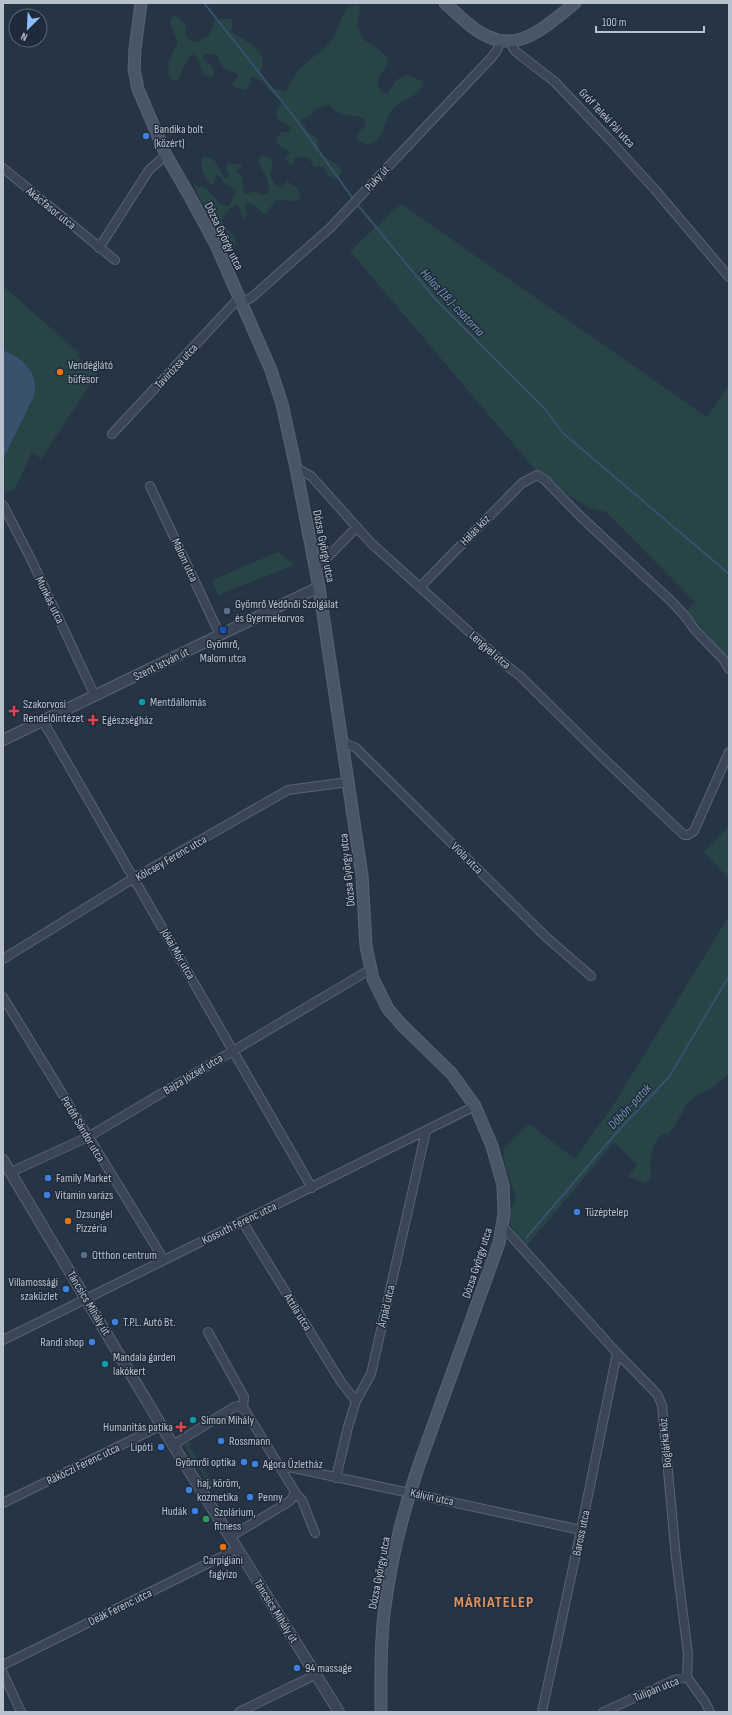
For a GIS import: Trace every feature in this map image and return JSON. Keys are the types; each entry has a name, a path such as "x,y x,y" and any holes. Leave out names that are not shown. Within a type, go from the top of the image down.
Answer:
{"main road":[{"name":"Dózsa György utca","path":"141,3 136,31 134,69 138,90 166,155 216,246 240,300 282,404 319,587 362,876 366,946 371,969 379,992 388,1009 402,1026 452,1074 475,1106 492,1146 503,1185 503,1228 491,1266 410,1492 398,1538 384,1615 381,1712"},
{"path":"445,3 475,29 488,37 505,41 526,38 545,26 575,3"}],"street":[{"name":"Puky út","path":"240,300 251,298 330,228 505,41"},
{"name":"Gróf Teleki Pál utca","path":"505,41 514,51 555,82 657,192 729,277"},
{"path":"99,248 149,170 166,155"},
{"name":"Akácfasor utca","path":"3,168 115,260"},
{"name":"Tavirózsa utca","path":"112,434 240,300"},
{"name":"Lengyel utca","path":"296,468 311,476 371,543 507,666 519,675 684,835 688,835 694,831 729,752"},
{"name":"Halas köz","path":"420,587 522,483 532,476 537,475 545,480 580,516 671,600 695,630 723,659 729,669"},
{"name":"Malom utca","path":"150,486 220,635"},
{"name":"Munkás utca","path":"3,505 31,559 95,696"},
{"path":"316,569 357,527"},
{"name":"Szent István út","path":"3,740 319,587"},
{"name":"Jókai Mór utca","path":"43,721 312,1188"},
{"name":"Viola utca","path":"342,742 356,748 546,937 591,976"},
{"name":"Kölcsey Ferenc utca","path":"3,959 134,878 288,790 348,782"},
{"name":"Bajza József utca","path":"7,1174 88,1137 371,969"},
{"name":"Petőfi Sándor utca","path":"3,997 164,1260"},
{"name":"Kossuth Ferenc utca","path":"3,1340 475,1106"},
{"name":"Árpád utca","path":"336,1478 348,1427 356,1401 371,1374 426,1131"},
{"name":"Táncsics Mihály út","path":"3,1160 7,1174 87,1299 173,1444 237,1549 317,1674 338,1712"},
{"name":"Attila utca","path":"242,1221 341,1382 356,1401"},
{"name":"Boglárka köz","path":"503,1228 617,1353 657,1394 662,1405 676,1551 688,1654 687,1677"},
{"path":"208,1332 244,1398 243,1408"},
{"name":"Baross utca","path":"542,1712 582,1530 617,1353"},
{"path":"173,1444 234,1407 238,1406 243,1408 247,1412 294,1490 302,1500 315,1533"},
{"name":"Rákóczi Ferenc utca","path":"3,1503 162,1425"},
{"name":"Kálvin utca","path":"283,1471 289,1467 582,1530"},
{"path":"230,1537 290,1501 294,1495 294,1490"},
{"name":"Deák Ferenc utca","path":"3,1665 237,1549"},
{"path":"3,1673 21,1712"},
{"path":"240,1712 317,1674"},
{"path":"687,1677 706,1702 710,1712"},
{"name":"Tulipán utca","path":"603,1712 674,1680 687,1677"}],"green space":[{"path":"357,4 360,8 357,27 362,38 382,52 388,61 378,81 378,86 382,93 387,93 398,79 407,75 420,80 423,85 417,93 400,103 392,110 380,135 373,143 368,145 356,140 360,131 366,125 365,119 339,113 329,105 315,109 310,116 301,120 301,123 304,124 308,132 317,138 320,154 340,166 342,170 339,178 334,179 327,174 324,167 314,167 309,158 296,157 290,165 286,156 291,152 281,147 276,139 280,133 291,131 291,127 279,120 277,117 276,111 282,102 262,81 251,76 250,84 245,90 236,88 232,83 238,77 236,73 224,68 216,55 204,53 203,58 213,68 214,75 209,77 203,74 200,64 194,54 189,57 178,79 173,81 170,76 168,67 169,62 178,43 170,22 173,16 179,18 184,23 187,38 197,42 210,34 215,19 232,19 233,22 231,32 259,51 263,61 260,73 264,80 270,86 278,90 286,91 301,68 324,49 334,37 344,13 352,6"},
{"path":"262,155 269,158 272,162 273,165 270,175 275,185 282,188 287,181 297,188 301,196 298,200 277,200 274,202 266,215 252,204 245,204 247,214 243,219 238,204 230,208 222,219 226,228 235,237 236,244 234,250 227,252 220,245 193,182 198,187 204,187 207,189 223,205 230,205 236,190 224,183 218,175 216,175 214,184 211,184 206,178 201,166 202,159 205,156 214,160 225,178 229,177 226,167 229,163 241,165 242,167 236,170 242,177 244,192 246,194 256,191 261,195 268,194 268,181 258,160"},
{"path":"401,204 707,417 729,385 729,661 686,611 695,602 606,512 589,508 564,492 532,466 350,251"},
{"path":"3,286 79,353 77,356 97,374 41,459 32,452 15,488 6,493 3,497"},
{"path":"278,552 294,565 218,595 212,580"},
{"path":"729,826 729,879 704,852"},
{"path":"729,916 729,1074 710,1089 695,1096 686,1105 677,1122 668,1134 664,1133 656,1141 650,1166 651,1178 644,1183 628,1177 637,1165 614,1142 526,1247 516,1234 511,1224 510,1213 516,1198 505,1166 503,1150 529,1124 575,1159 614,1104"},
{"path":"189,1442 192,1444 189,1446 213,1484 216,1482 218,1487 213,1490 185,1447 185,1443"}],"water":[{"path":"3,350 17,357 28,367 32,373 35,388 34,396 3,459"}],"waterway":[{"name":"Halas (18.)-csatorna","path":"204,3 295,118 354,200"},
{"name":"Halas (18.)-csatorna","path":"356,203 437,301 544,408 563,433 729,574"},
{"name":"Döbön-patak","path":"526,1238 617,1132 669,1077 729,976"}],"place":[{"name":"Bandika bolt (közért)","path":"146,136"},
{"name":"Vendéglátó büfésor","path":"60,372"},
{"name":"Gyömrő Védőnői Szolgálat és Gyermekorvos","path":"227,611"},
{"name":"Gyömrő, Malom utca","path":"223,630"},
{"name":"Mentőállomás","path":"142,702"},
{"name":"Szakorvosi Rendelőintézet","path":"14,711"},
{"name":"Egészségház","path":"93,720"},
{"name":"Family Market","path":"48,1178"},
{"name":"Vitamin varázs","path":"47,1195"},
{"name":"Tüzéptelep","path":"577,1212"},
{"name":"Dzsungel Pizzéria","path":"68,1221"},
{"name":"Otthon centrum","path":"84,1255"},
{"name":"Villamossági szaküzlet","path":"66,1289"},
{"name":"T.P.L. Autó Bt.","path":"115,1322"},
{"name":"Randi shop","path":"92,1342"},
{"name":"Mandala garden lakókert","path":"105,1364"},
{"name":"Simon Mihály","path":"193,1420"},
{"name":"Humanitás patika","path":"181,1427"},
{"name":"Rossmann","path":"221,1441"},
{"name":"Lipóti","path":"161,1447"},
{"name":"Gyömrői optika","path":"244,1462"},
{"name":"Agora Üzletház","path":"255,1464"},
{"name":"haj, köröm, kozmetika","path":"189,1490"},
{"name":"Penny","path":"250,1497"},
{"name":"Hudák","path":"195,1511"},
{"name":"Szolárium, fitness","path":"206,1519"},
{"name":"Carpigiani fagyizo","path":"223,1547"},
{"name":"94 massage","path":"297,1668"}],"district":[{"name":"MÁRIATELEP","path":"494,1601"}]}
